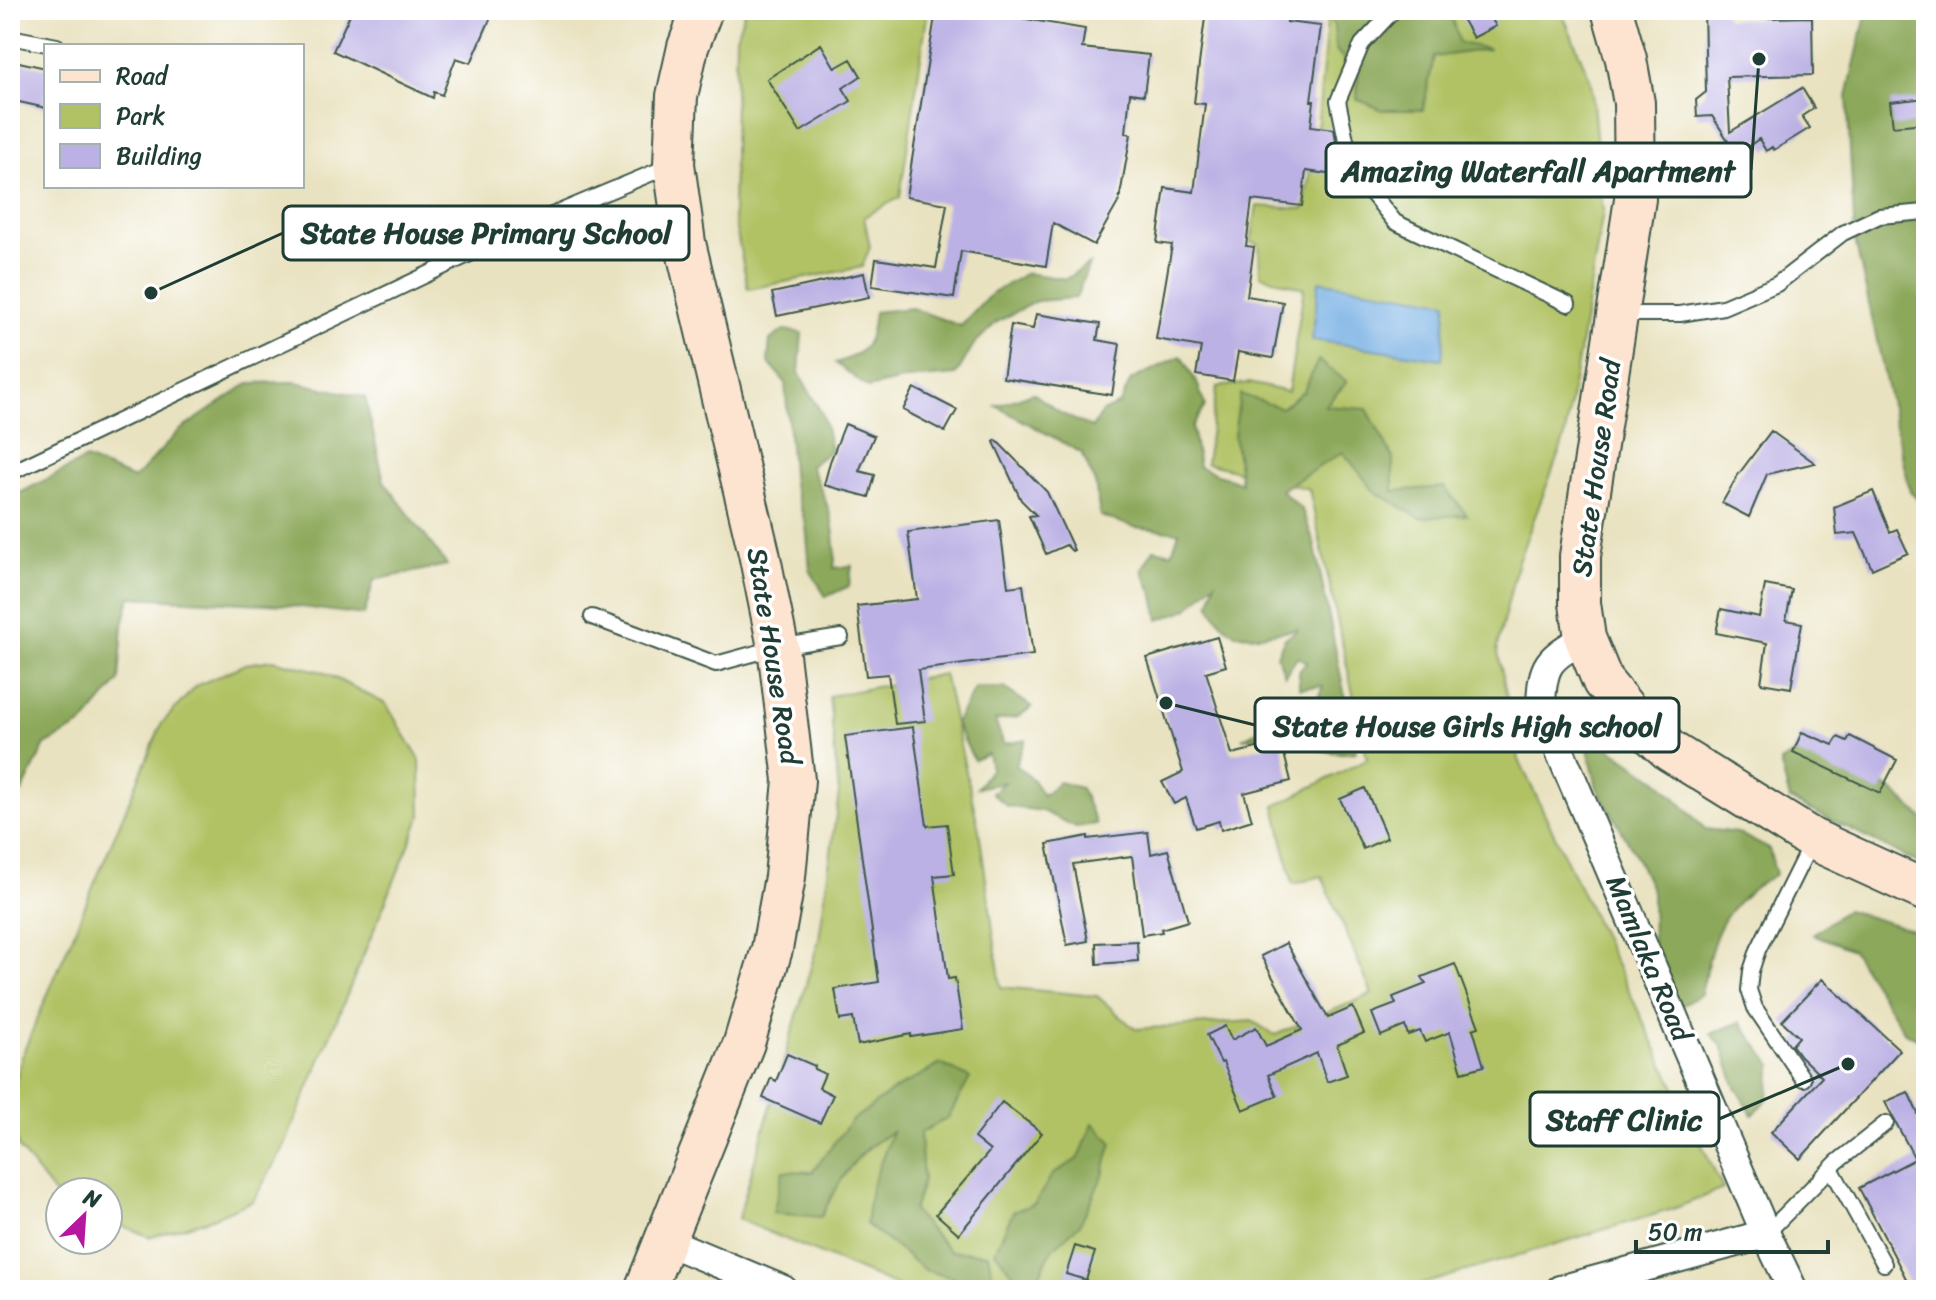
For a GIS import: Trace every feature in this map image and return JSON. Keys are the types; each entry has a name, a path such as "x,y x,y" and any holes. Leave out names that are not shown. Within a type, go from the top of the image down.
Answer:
{"street":[{"name":"State House Road","path":"645,1290 744,1043 781,909 791,835 794,780 778,647 759,553 685,243 674,164 677,96 688,47 702,10"},
{"name":"State House Road","path":"1612,10 1634,103 1635,199 1580,556 1580,603 1585,638 1603,682 1633,718 1670,751 1812,839 1926,891"},
{"name":"Mamlaka Road","path":"1585,638 1556,655 1542,676 1541,707 1766,1234 1793,1290"},
{"path":"1560,1290 1766,1234"},
{"path":"666,1241 783,1290"}],"lane":[{"path":"1394,10 1362,44 1338,101 1352,169 1395,222 1568,304"},
{"path":"10,37 47,44"},
{"path":"10,473 552,215 674,164"},
{"path":"1618,314 1680,314 1723,307 1777,284 1843,233 1879,216 1926,212"},
{"path":"592,617 716,664 778,647 841,637"},
{"path":"1803,1079 1755,1008 1749,990 1758,950 1812,839"},
{"path":"1766,1234 1831,1168 1886,1123"},
{"path":"1831,1168 1884,1264"}],"green space":[{"path":"745,10 928,10 900,197 864,217 870,247 862,267 748,289 733,214 736,37"},
{"path":"1299,10 1561,10 1591,81 1603,212 1564,440 1518,561 1497,647 1519,760 1723,1189 1673,1209 1403,1290 906,1290 738,1219 819,939 839,793 829,696 944,674 979,830 1001,987 1097,996 1135,1029 1252,1021 1275,1035 1372,994 1322,876 1293,884 1275,806 1367,759 1309,489 1206,463 1217,387 1249,383 1288,392 1304,288 1260,275 1259,244 1251,242 1257,206 1304,209 1318,120 1327,22"},
{"path":"1325,10 1444,10 1450,12 1459,43 1490,49 1434,57 1423,110 1382,110 1357,99 1358,75 1336,50 1334,26"},
{"path":"1867,10 1926,10 1926,507 1910,492 1855,240 1847,96"},
{"path":"1089,264 1076,298 1036,301 997,322 974,344 956,375 907,379 868,388 836,363 855,355 866,346 874,312 912,308 961,326 990,295 1026,273 1066,279"},
{"path":"784,330 802,333 799,373 823,416 831,450 810,466 822,491 833,528 834,568 852,566 849,586 826,597 810,570 806,525 793,485 785,382 768,362 770,340"},
{"path":"1181,356 1198,385 1205,406 1192,427 1199,467 1241,483 1234,435 1240,394 1281,408 1304,391 1318,360 1347,382 1325,406 1367,409 1393,458 1393,491 1444,487 1467,515 1420,518 1374,491 1343,452 1281,490 1302,510 1314,542 1356,752 1338,753 1322,749 1306,742 1293,731 1242,739 1274,721 1312,711 1323,686 1299,688 1299,671 1307,662 1297,657 1285,675 1277,655 1285,638 1299,629 1247,636 1228,629 1210,605 1215,582 1188,609 1159,620 1154,596 1142,569 1154,549 1172,553 1179,532 1134,527 1100,516 1095,483 1082,453 996,406 1033,393 1062,414 1092,428 1102,412 1120,404 1131,380"},
{"path":"295,382 365,397 384,481 447,565 374,580 364,615 285,605 130,597 123,625 119,681 83,724 45,745 11,814 10,840 10,498 86,459 134,479 179,431 249,383"},
{"path":"273,660 323,672 386,704 420,760 421,816 284,1147 253,1201 207,1220 150,1237 124,1226 124,1176 44,1176 44,1181 18,1147 11,1097 23,1053 162,723 196,686 245,664"},
{"path":"975,688 1004,688 1032,707 1018,717 995,721 1004,744 1026,740 1015,765 1032,779 1043,795 1059,782 1081,788 1096,824 1076,827 1042,811 1007,806 992,793 1004,782 977,788 991,768 988,754 974,760 955,723"},
{"path":"1818,741 1893,791 1926,821 1926,867 1790,800 1780,762"},
{"path":"1587,744 1604,744 1661,783 1705,829 1738,833 1769,849 1776,874 1742,898 1731,910 1716,937 1701,994 1680,1007 1653,950 1652,891 1634,852 1597,788"},
{"path":"1846,910 1926,934 1926,1043 1904,1031 1852,950 1813,934"},
{"path":"1740,1022 1772,1065 1768,1098 1753,1115 1735,1085 1722,1046 1711,1034"},
{"path":"941,1064 970,1078 948,1118 920,1133 923,1180 913,1211 950,1251 988,1254 996,1290 925,1270 866,1224 871,1188 892,1132 858,1158 821,1217 773,1213 783,1171 812,1172 851,1121 894,1090"},
{"path":"1093,1123 1112,1142 1103,1175 1080,1224 1052,1249 1037,1280 1012,1273 995,1251 1013,1212 1035,1203 1052,1175 1079,1158"}],"water":[{"path":"1319,281 1447,302 1442,359 1312,340"}],"building":[{"path":"352,10 494,10 471,63 456,58 442,95 434,92 433,98 333,51"},
{"path":"936,10 973,10 1085,29 1082,48 1149,55 1144,95 1130,93 1126,133 1131,134 1119,201 1094,245 1053,223 1046,266 961,251 954,298 872,286 876,259 936,268 947,204 906,197"},
{"path":"1206,10 1288,10 1287,22 1321,26 1311,101 1314,101 1311,126 1334,129 1338,151 1335,175 1306,171 1302,206 1252,200 1246,246 1254,247 1247,296 1283,302 1273,358 1238,352 1233,381 1196,375 1201,347 1156,339 1172,245 1157,243 1165,188 1194,192 1205,104 1194,103"},
{"path":"1457,10 1486,10 1496,26 1473,38"},
{"path":"1704,10 1723,10 1727,19 1812,17 1813,75 1727,77 1730,132 1802,88 1814,108 1802,116 1810,128 1774,150 1772,147 1766,151 1759,139 1737,154 1712,116 1697,117 1696,100 1706,92"},
{"path":"821,44 835,68 851,59 861,76 843,88 851,101 800,132 767,79"},
{"path":"10,60 44,68 44,108 10,100"},
{"path":"1926,98 1926,123 1893,126 1890,102"},
{"path":"864,273 869,297 777,316 772,293"},
{"path":"1036,314 1100,324 1097,340 1120,344 1112,395 1003,378 1011,325 1033,329"},
{"path":"914,388 957,410 945,432 903,410"},
{"path":"845,424 874,436 859,471 875,475 869,497 824,485"},
{"path":"1771,431 1815,463 1767,474 1749,517 1722,503 1738,475"},
{"path":"996,440 1047,492 1074,550 1066,545 1046,554 1029,516 1036,515 1021,500 994,442"},
{"path":"1873,491 1890,532 1897,529 1908,553 1872,569 1856,533 1837,535 1834,507"},
{"path":"999,520 1008,587 1023,585 1033,655 918,670 925,721 895,724 888,674 866,676 857,606 917,599 908,532"},
{"path":"1765,585 1792,590 1786,620 1802,623 1791,688 1761,683 1767,643 1716,633 1721,609 1759,617"},
{"path":"1217,637 1226,666 1206,672 1232,754 1281,742 1291,781 1244,793 1252,820 1221,830 1219,821 1196,828 1186,798 1174,804 1162,782 1183,772 1147,658"},
{"path":"913,727 927,826 947,824 954,874 934,876 948,979 955,978 963,1029 911,1037 911,1034 858,1045 853,1018 840,1020 835,989 879,982 845,736"},
{"path":"1802,732 1833,745 1838,737 1847,741 1850,736 1897,760 1880,793 1793,752"},
{"path":"1365,788 1387,838 1363,849 1340,799"},
{"path":"1148,832 1151,854 1168,850 1188,921 1161,929 1162,932 1142,935 1132,856 1073,864 1088,941 1067,945 1047,844 1088,836 1088,839"},
{"path":"1137,941 1138,961 1097,964 1096,943"},
{"path":"1286,943 1328,1018 1353,1007 1364,1033 1337,1045 1347,1075 1327,1082 1317,1053 1268,1075 1277,1096 1243,1110 1223,1062 1207,1035 1225,1026 1232,1040 1256,1027 1266,1046 1302,1030 1261,956"},
{"path":"1455,964 1479,1027 1473,1029 1484,1066 1462,1072 1450,1032 1425,1042 1420,1031 1408,1035 1405,1026 1381,1036 1372,1013 1396,1004 1393,997 1426,984 1422,977"},
{"path":"1822,979 1900,1050 1800,1159 1771,1132 1822,1077 1792,1045 1799,1037 1782,1021"},
{"path":"787,1054 815,1066 814,1069 825,1074 819,1088 833,1095 820,1123 763,1098 771,1078 776,1081"},
{"path":"1908,1092 1926,1131 1926,1290 1912,1290 1859,1188 1915,1159 1885,1102"},
{"path":"1002,1102 1042,1133 959,1234 936,1214 990,1151 974,1138"},
{"path":"1075,1246 1095,1252 1086,1280 1066,1274"}],"place":[{"name":"Amazing Waterfall Apartment","path":"1759,59"},
{"name":"State House Primary School","path":"151,293"},
{"name":"State House Girls High school","path":"1166,703"},
{"name":"Staff Clinic","path":"1848,1064"}]}
